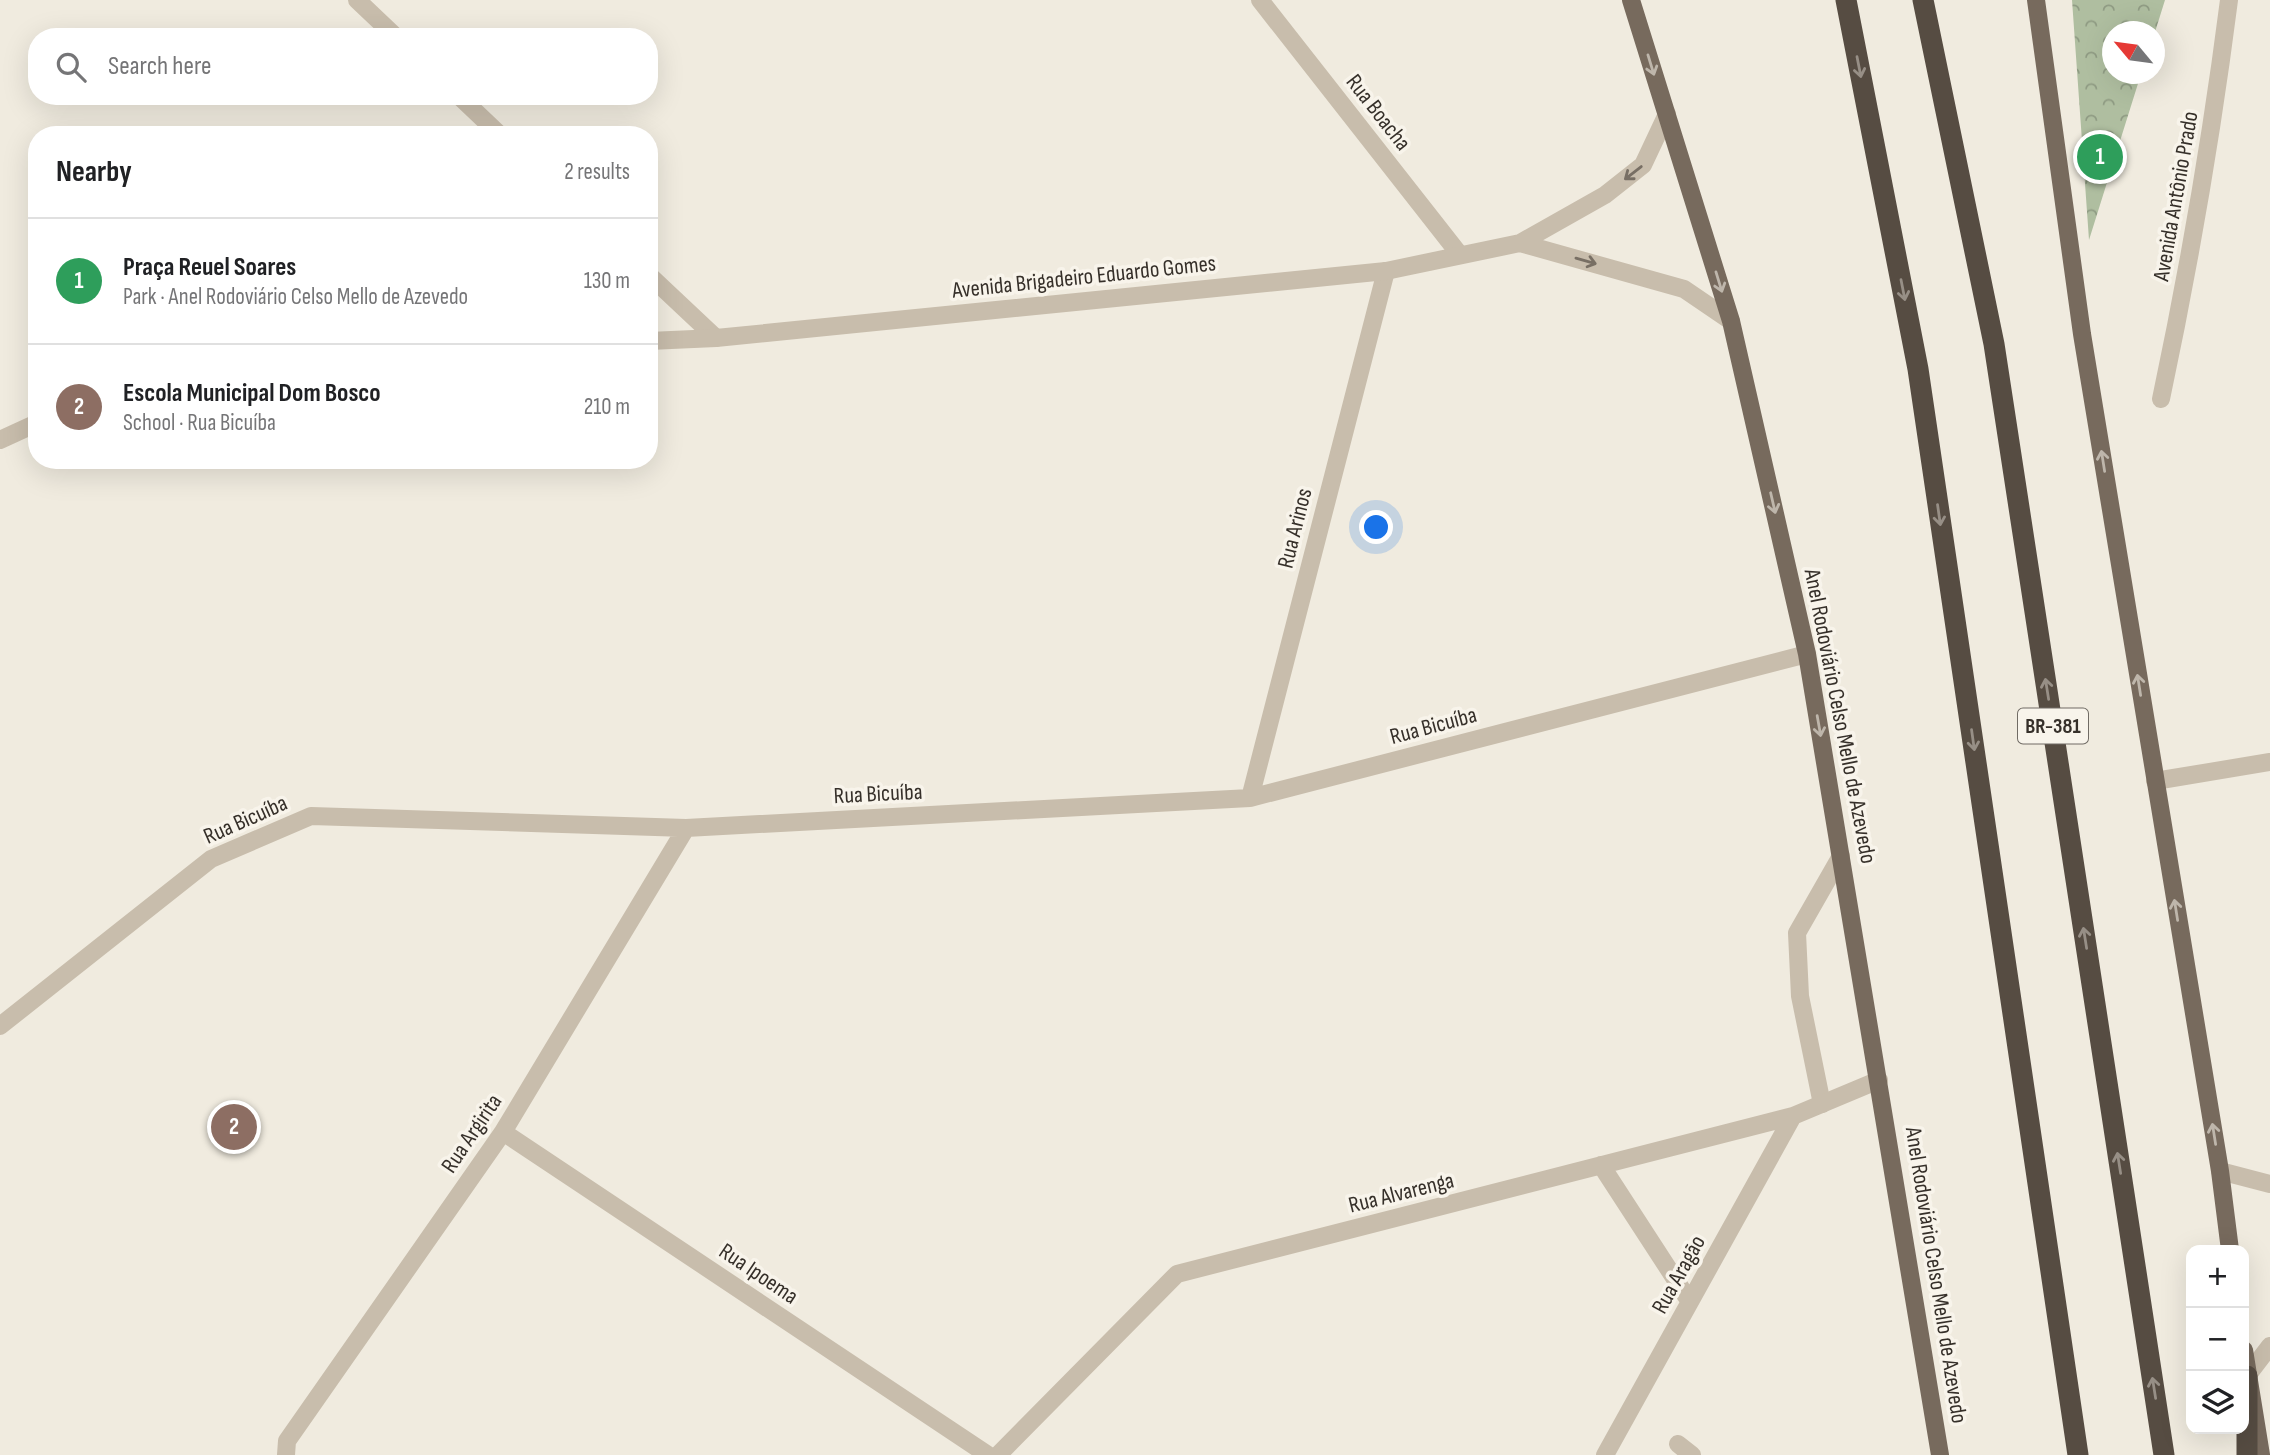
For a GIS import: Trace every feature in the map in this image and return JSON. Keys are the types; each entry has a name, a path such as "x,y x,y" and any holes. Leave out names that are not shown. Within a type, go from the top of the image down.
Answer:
{"highway":[{"path":"1846,0 1918,369 2078,1455"},
{"name":"BR-381","path":"1923,0 1994,344 2164,1455"},
{"path":"2247,1434 2247,1455"}],"main road":[{"name":"Anel Rodoviário Celso Mello de Azevedo","path":"1631,0 1731,321 1807,654 1940,1455"},
{"path":"2036,0 2082,334 2220,1171 2229,1245"},
{"path":"2249,1387 2261,1455"}],"street":[{"path":"357,0 387,28"},
{"name":"Rua Boacha","path":"1260,0 1460,255"},
{"name":"Avenida Antônio Prado","path":"2161,399 2181,303 2220,76 2230,0"},
{"path":"468,105 491,126"},
{"name":"Avenida Brigadeiro Eduardo Gomes","path":"658,341 716,338 1386,271 1520,243 1605,195 1643,165 1667,114"},
{"name":"Avenida Brigadeiro Eduardo Gomes","path":"1520,243 1684,289 1731,321"},
{"name":"Rua Arinos","path":"1250,798 1386,271"},
{"path":"658,283 716,338"},
{"path":"0,440 28,427"},
{"name":"Rua Bicuíba","path":"0,1026 211,859 311,816 686,828 1250,798 1807,654"},
{"path":"2155,781 2270,762"},
{"name":"Rua Argirita","path":"286,1455 287,1441 503,1132 686,828"},
{"path":"1822,1104 1800,996 1797,933 1841,856"},
{"name":"Rua Alvarenga","path":"998,1455 1177,1274 1793,1116 1879,1080"},
{"name":"Rua Aragão","path":"1605,1455 1793,1116"},
{"name":"Rua Ipoema","path":"503,1132 988,1455"},
{"path":"1601,1166 1690,1302"},
{"path":"2220,1171 2270,1184"},
{"path":"2249,1373 2270,1346"}],"green space":[{"path":"2072,0 2165,0 2158,21 2102,21 2102,84 2138,84 2089,240"}],"place":[{"name":"Praça Reuel Soares","path":"2100,157"},
{"name":"Escola Municipal Dom Bosco","path":"234,1127"}]}
